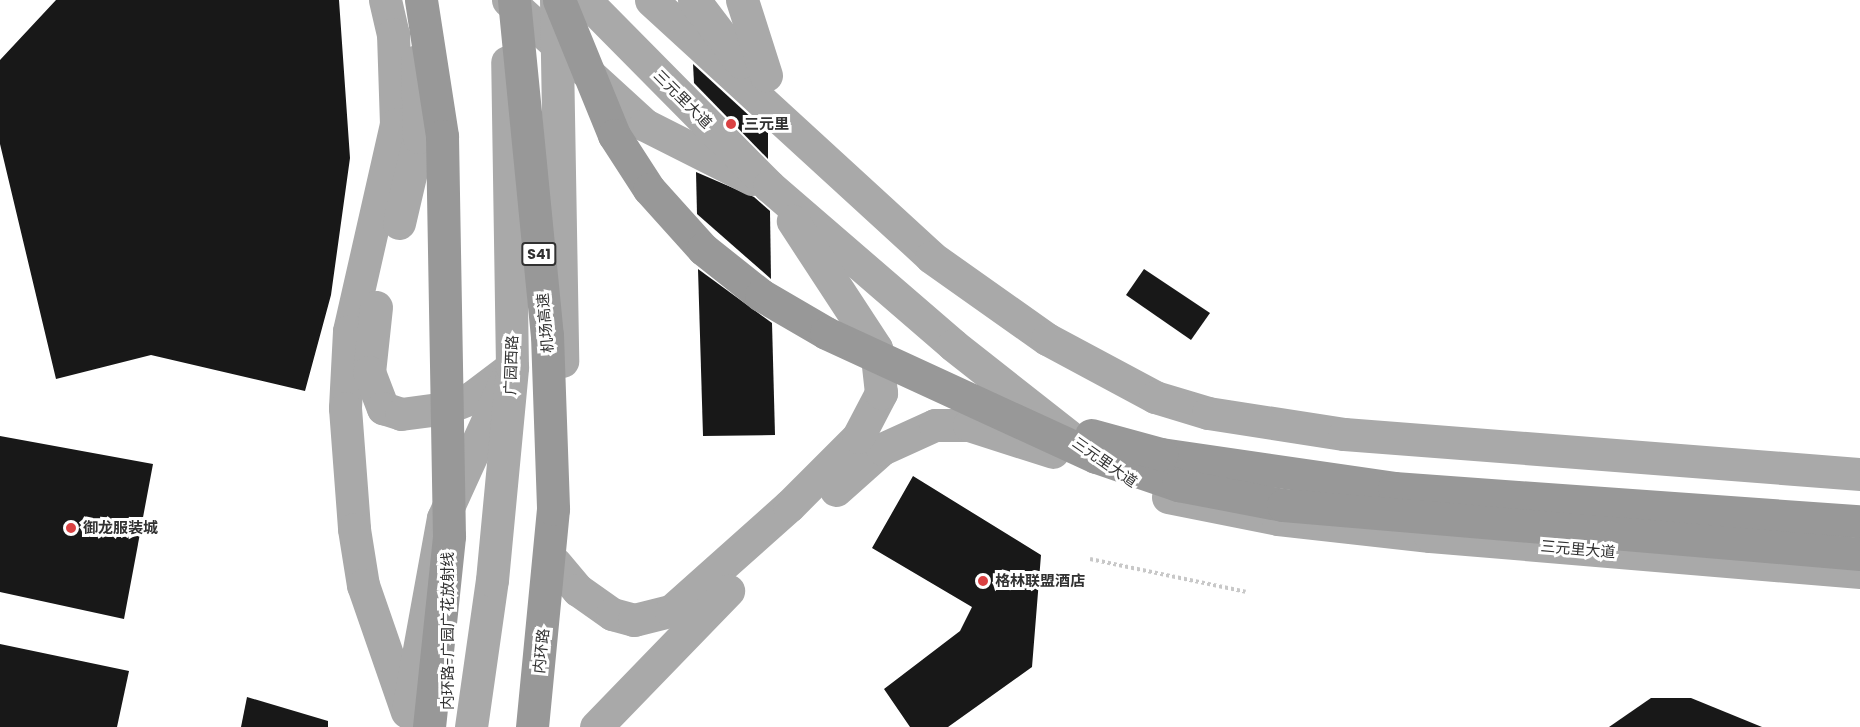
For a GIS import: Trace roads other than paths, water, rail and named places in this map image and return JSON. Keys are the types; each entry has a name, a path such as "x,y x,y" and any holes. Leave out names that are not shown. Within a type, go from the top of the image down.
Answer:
{"highway":[{"path":"414,722 449,536 442,136 421,0"},
{"name":"机场高速","path":"514,0 549,369 553,509 552,570"},
{"path":"557,0 614,135 674,220 719,261 785,311 904,370 1106,460 1224,495 1380,516 1860,554"},
{"path":"904,370 1101,439 1240,467 1418,490 1860,521"},
{"name":"内环路-广园广花放射线","path":"448,727 449,536"},
{"name":"内环路","path":"532,727 552,570"}],"main road":[{"path":"385,0 393,34 396,124 349,331 345,408 354,530 363,585 414,722"},
{"path":"404,0 419,73 419,137 371,330 374,391 383,408 420,413 471,398 512,368"},
{"path":"507,0 645,125 697,155 769,186 876,348 882,377 876,411 858,437 797,498 671,611 634,620 612,614 552,570"},
{"name":"广园西路","path":"471,727 494,569 512,368 507,0"},
{"path":"540,727 552,570 562,365 557,0"},
{"name":"三元里大道","path":"585,0 769,186 953,345 1131,483 1175,500 1278,519 1860,572"},
{"path":"651,0 782,116 849,185 931,258 1047,339 1155,397 1208,412 1344,434 1860,474"},
{"path":"694,0 782,116"},
{"path":"742,0 751,36 782,116"},
{"path":"414,722 443,518 512,368"},
{"path":"596,727 702,615 861,465 906,435 935,425 969,425 1014,437 1131,483"}],"place":[{"name":"三元里","path":"731,124"},
{"name":"御龙服装城","path":"71,528"},
{"name":"格林联盟酒店","path":"983,581"}]}
